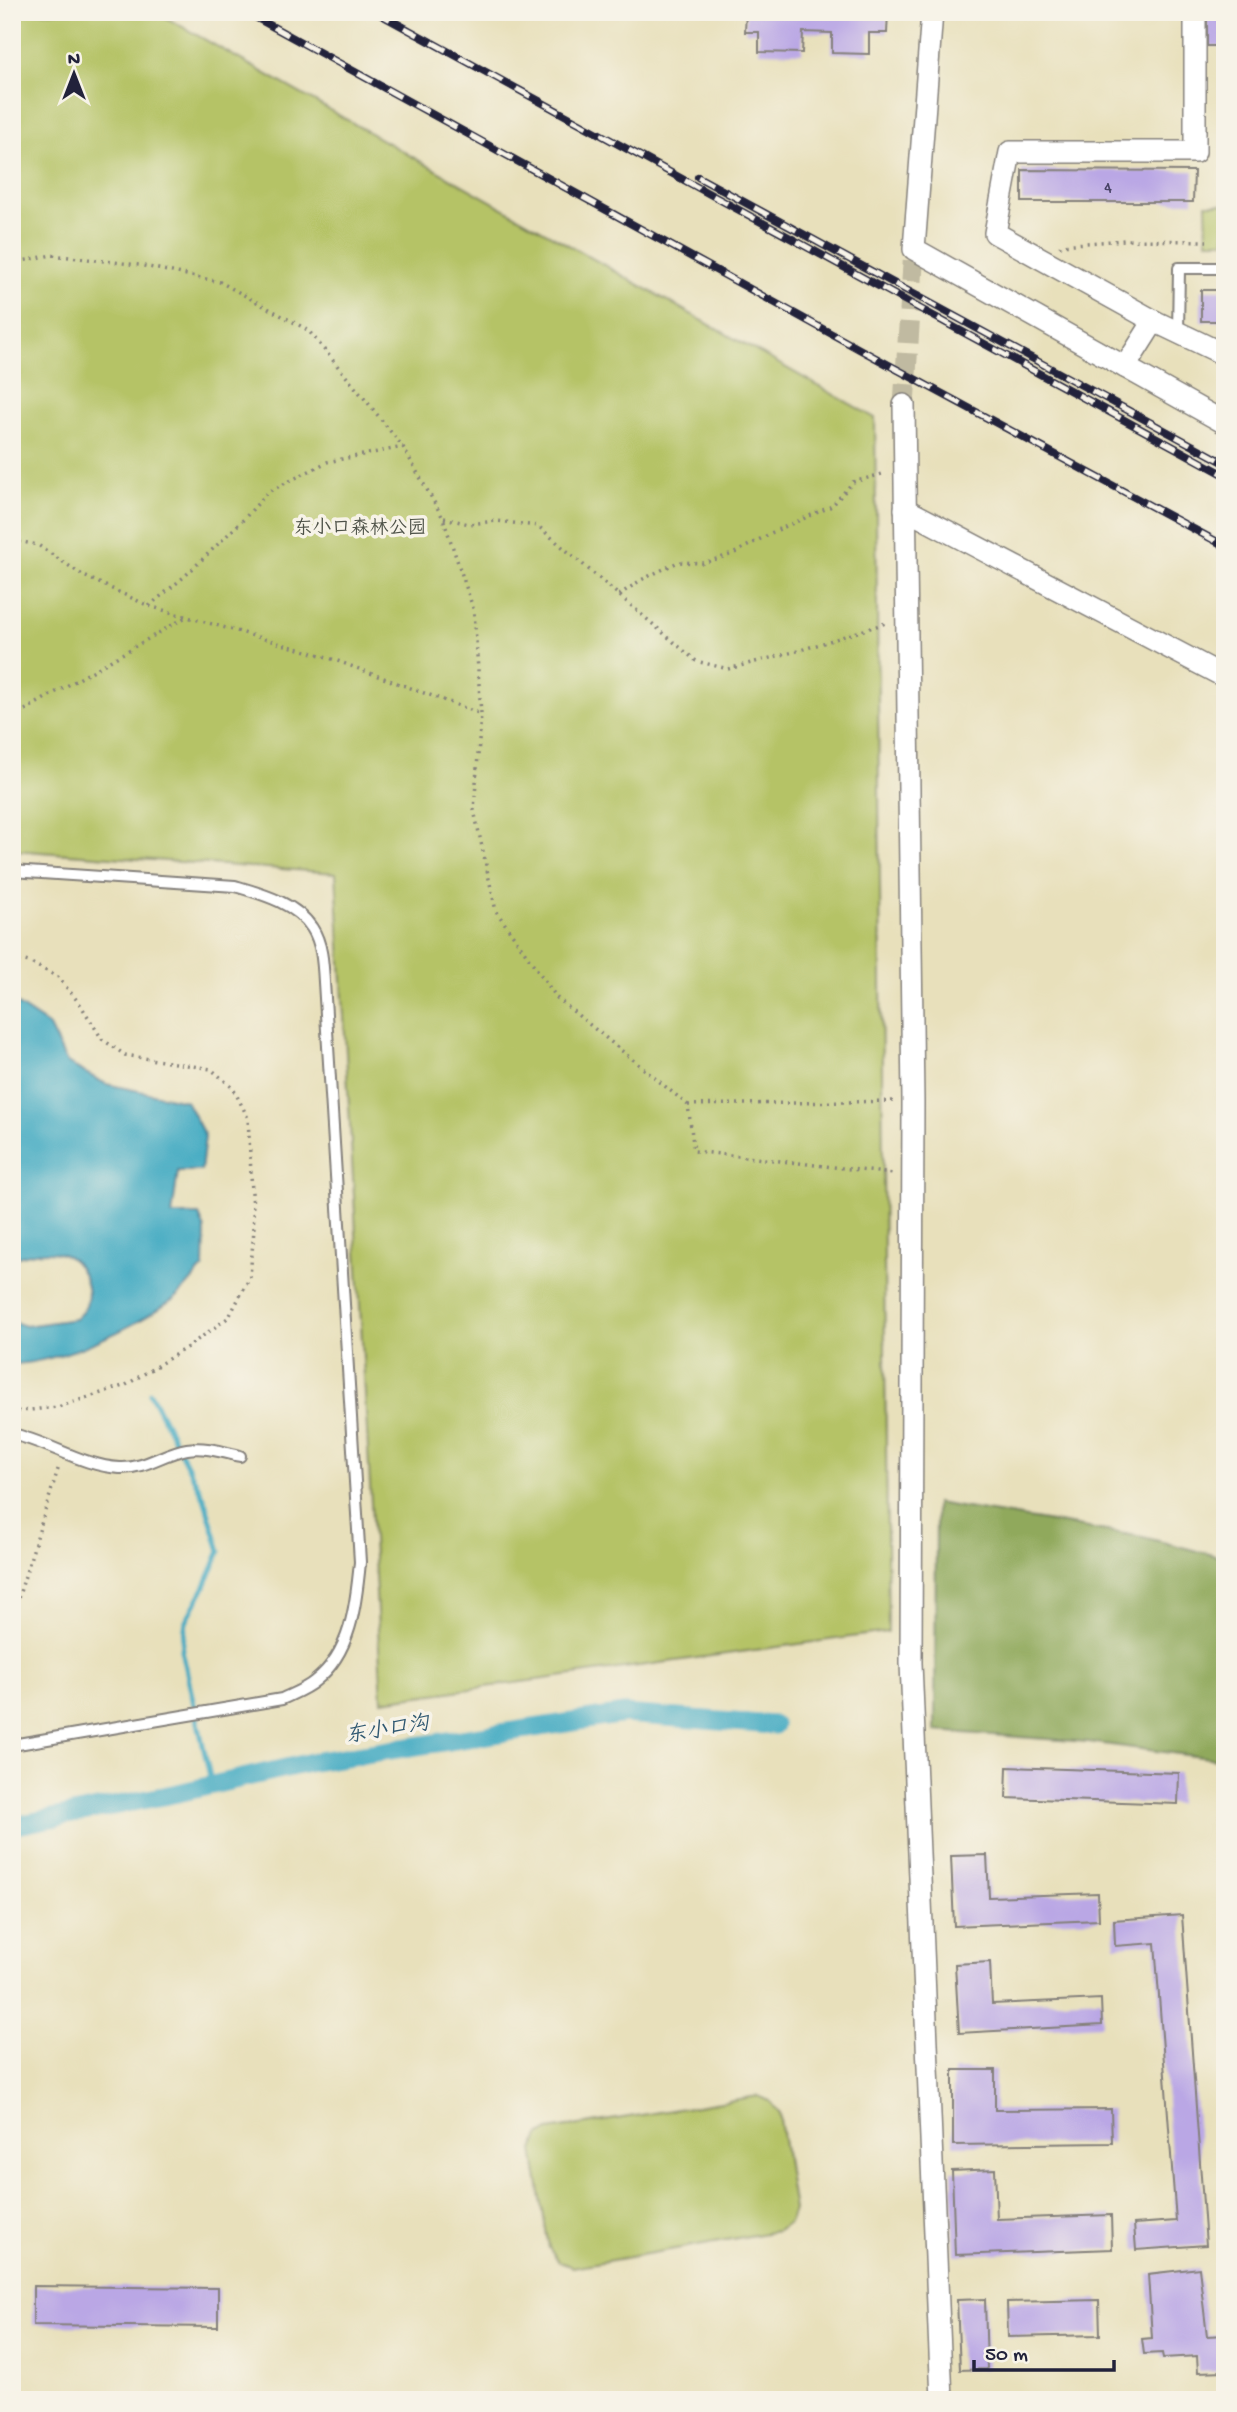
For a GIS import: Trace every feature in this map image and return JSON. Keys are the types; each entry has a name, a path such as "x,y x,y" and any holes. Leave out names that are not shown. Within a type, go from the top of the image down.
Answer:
{"street":[{"path":"932,12 914,249 1225,423"},
{"path":"1195,12 1195,152 1010,152 995,233 1154,321 1225,355"},
{"path":"1125,367 1154,321"},
{"path":"904,405 913,1101 911,1663 942,2400"},
{"path":"905,509 1225,677"}],"lane":[{"path":"1178,333 1179,268 1225,268"},
{"path":"12,871 235,886 264,894 291,909 312,928 321,952 360,1562 350,1626 337,1658 315,1682 282,1699 12,1745"},
{"path":"12,1434 34,1439 88,1461 117,1468 138,1468 186,1449 208,1449 240,1456"}],"path":[{"path":"1049,263 1061,245 1125,240 1207,241"},
{"path":"12,263 52,254 139,265 220,282 308,330 403,447 443,518 474,611 481,714 474,810 496,911 557,998 688,1105 913,1101"},
{"path":"149,606 205,557 268,492 327,462 403,447"},
{"path":"618,596 678,562 703,564 733,554 773,532 832,506 853,482 905,468"},
{"path":"443,518 469,524 497,521 538,526 696,661 728,669 801,650 907,614"},
{"path":"12,540 38,545 84,576 149,606 324,656 481,714"},
{"path":"12,715 20,713 188,616"},
{"path":"12,958 29,962 58,977 80,1004 102,1039 125,1055 211,1069 233,1088 248,1118 254,1229 250,1277 229,1317 189,1346 126,1385 58,1407 12,1412"},
{"path":"688,1105 694,1151 913,1176"},
{"path":"12,1618 63,1452"}],"green space":[{"name":"东小口森林公园","path":"12,12 156,12 875,418 888,1632 382,1701 336,873 12,850"},
{"path":"1206,204 1225,204 1225,241 1207,241"},
{"path":"936,1503 1143,1537 1225,1558 1225,1760 1088,1742 935,1731"},
{"path":"758,2096 770,2101 779,2113 794,2210 789,2223 777,2231 573,2267 559,2262 549,2248 533,2150 539,2136 549,2130"}],"water":[{"path":"12,1001 48,1025 67,1063 106,1084 186,1101 205,1136 201,1171 178,1171 172,1215 199,1215 205,1229 204,1267 174,1299 139,1321 96,1342 52,1357 12,1364 12,1321 25,1326 75,1319 85,1308 87,1291 80,1268 62,1254 43,1252 12,1259"}],"building":[{"path":"746,12 888,12 887,33 869,33 869,54 832,53 832,33 803,32 802,53 759,52 759,32 745,32"},
{"path":"1207,14 1225,14 1225,46 1207,46"},
{"path":"1022,170 1194,171 1193,202 1022,202"},
{"path":"1201,290 1225,290 1225,321 1201,321"},
{"path":"1007,1767 1179,1773 1178,1804 1006,1798"},
{"path":"987,1855 989,1897 1098,1893 1099,1920 954,1926 951,1856"},
{"path":"1182,1915 1206,2245 1136,2250 1134,2224 1176,2221 1155,1943 1115,1946 1114,1920"},
{"path":"990,1962 992,2004 1101,1999 1102,2025 959,2033 955,1964"},
{"path":"953,2070 995,2070 995,2110 1111,2109 1112,2143 953,2145"},
{"path":"995,2169 997,2219 1111,2215 1112,2249 955,2255 952,2171"},
{"path":"1199,2268 1207,2336 1225,2335 1225,2371 1198,2372 1197,2356 1163,2358 1162,2353 1144,2354 1142,2339 1152,2338 1148,2274"},
{"path":"33,2286 218,2288 218,2327 33,2325"},
{"path":"985,2299 987,2369 960,2370 957,2300"},
{"path":"1099,2300 1100,2335 1008,2337 1007,2302"}],"waterway":[{"path":"150,1393 204,1498 220,1551 186,1621 182,1650 212,1786"},
{"name":"东小口沟","path":"12,1826 178,1793 312,1762 624,1714 774,1725"}],"tunnel":[{"path":"904,405 914,249"}],"railway":[{"path":"246,12 861,350 1225,546"},
{"path":"376,12 1225,475"},
{"path":"698,177 1225,463"}]}
